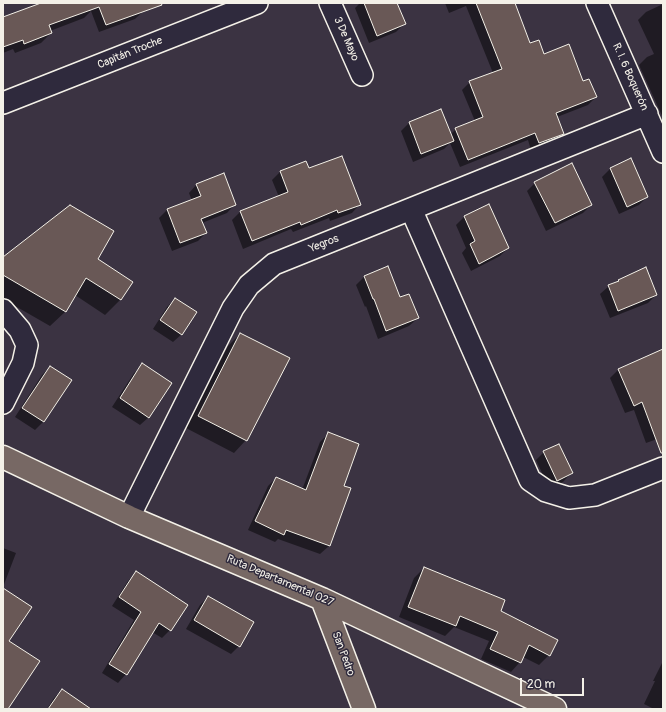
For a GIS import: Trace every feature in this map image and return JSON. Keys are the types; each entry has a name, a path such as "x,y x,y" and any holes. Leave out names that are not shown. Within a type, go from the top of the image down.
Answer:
{"main road":[{"name":"Ruta Departamental 027","path":"3,457 129,516 322,599 555,709"},
{"name":"San Pedro","path":"322,599 364,709"}],"street":[{"name":"Capitán Troche","path":"3,103 257,3"},
{"name":"3 De Mayo","path":"330,3 362,75"},
{"name":"R. I. 6 Boquerón","path":"597,3 663,152"},
{"name":"Yegros","path":"129,516 233,308 249,285 274,264 647,114"},
{"path":"411,209 530,480 546,491 569,498 595,495 663,468"},
{"path":"3,310 20,330 27,346 23,363 3,403"}],"building":[{"path":"41,3 161,3 162,5 106,25 99,7 49,25 52,33 24,44 23,40 3,47 3,17"},
{"path":"364,3 397,3 406,24 377,36"},
{"path":"476,3 515,3 530,43 539,40 544,54 569,44 583,81 589,79 597,97 556,113 564,134 539,143 535,133 468,160 455,128 483,117 469,81 502,69"},
{"path":"441,109 454,141 421,154 409,122"},
{"path":"342,156 361,205 338,213 337,210 301,225 300,222 252,241 240,211 288,192 280,171 306,161 309,168"},
{"path":"631,158 648,197 627,207 610,168"},
{"path":"572,163 592,205 555,223 534,182"},
{"path":"224,173 236,205 201,219 207,233 180,243 167,209 201,196 196,184"},
{"path":"489,204 509,248 479,264 470,244 475,241 464,216"},
{"path":"70,205 114,231 98,259 133,282 121,300 86,278 66,312 3,275 3,257"},
{"path":"388,266 400,297 409,294 419,318 386,331 364,276"},
{"path":"646,267 657,295 618,311 608,285"},
{"path":"175,298 197,312 182,335 160,320"},
{"path":"240,333 290,358 247,441 198,416"},
{"path":"663,349 663,453 661,453 642,402 634,406 618,369"},
{"path":"142,363 172,383 149,418 120,398"},
{"path":"50,366 72,380 44,422 22,408"},
{"path":"328,432 359,444 344,486 351,488 330,546 286,530 284,535 255,521 276,477 306,490"},
{"path":"559,444 573,473 557,481 543,451"},
{"path":"424,567 505,600 501,611 558,640 550,656 529,645 521,663 490,649 498,632 460,616 456,626 408,607"},
{"path":"136,571 188,605 171,631 159,623 127,675 109,664 141,612 119,597"},
{"path":"3,588 32,607 9,641 40,661 8,709 3,709"},
{"path":"208,596 254,622 240,647 194,620"},
{"path":"62,689 91,709 48,709"}]}
